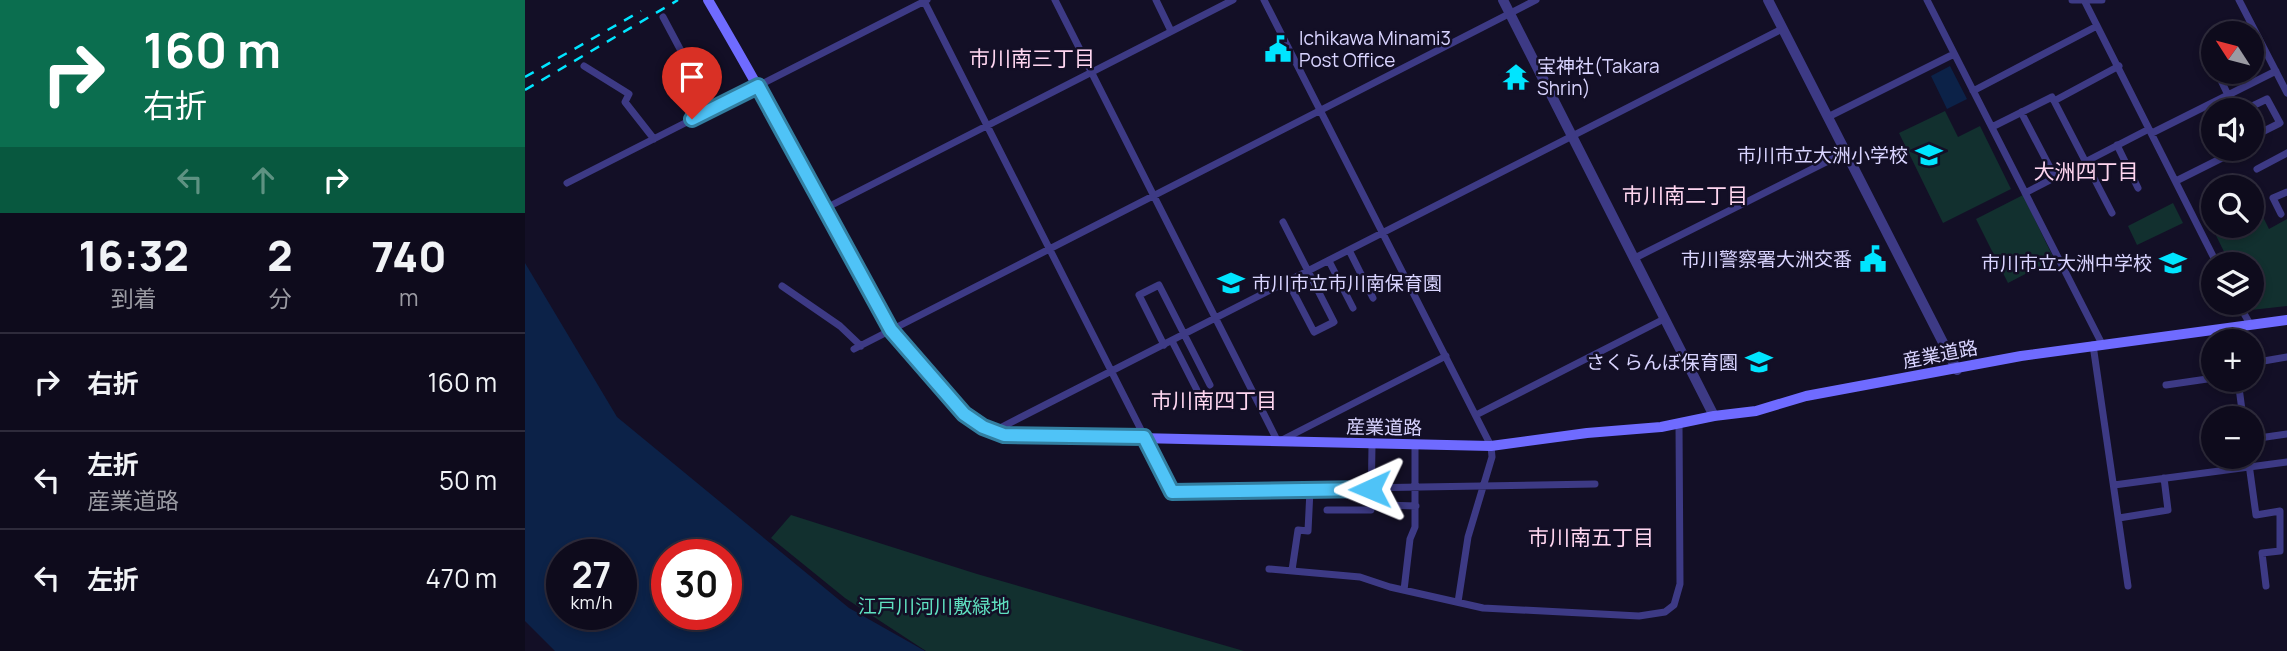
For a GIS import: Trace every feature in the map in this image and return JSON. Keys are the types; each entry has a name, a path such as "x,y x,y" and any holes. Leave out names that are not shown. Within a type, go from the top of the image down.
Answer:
{"main road":[{"name":"産業道路","path":"708,0 891,330 964,414 993,432 1019,437 1144,437 1491,446 1679,424 1756,411 1806,396 2098,344 2287,320"}],"street":[{"path":"1055,0 1278,442 1446,356"},
{"path":"1156,0 1171,31"},
{"path":"824,209 1233,0"},
{"path":"1264,0 1491,446 1492,457 1468,537 1458,602"},
{"path":"1503,0 1714,416"},
{"path":"782,286 840,326 857,348 1536,0"},
{"path":"1768,0 1957,370"},
{"path":"1927,0 2098,344 2128,586"},
{"path":"2072,0 2102,0"},
{"path":"2084,0 2211,252"},
{"path":"2239,0 2247,21"},
{"path":"567,183 925,1 985,126 1172,492 1595,484"},
{"path":"663,17 712,109"},
{"path":"1973,91 2097,26"},
{"path":"993,432 1782,29"},
{"path":"1828,117 1954,54"},
{"path":"2265,56 2287,93"},
{"path":"584,66 629,94 625,102 654,139"},
{"path":"2054,101 2119,66"},
{"path":"2025,193 2117,145 2276,71"},
{"path":"2223,84 2228,95"},
{"path":"1992,127 2052,97 2112,213"},
{"path":"2264,100 2267,99 2280,123 2264,131"},
{"path":"2021,112 2055,177"},
{"path":"2117,145 2138,187"},
{"path":"1633,259 1846,152"},
{"path":"2257,169 2287,153"},
{"path":"2176,181 2217,161"},
{"path":"2281,214 2273,198 2287,192"},
{"path":"1283,222 1334,322 1314,332 1288,282"},
{"path":"1349,250 1373,298"},
{"path":"1329,261 1353,309"},
{"path":"1164,345 1139,295 1159,285 1210,385"},
{"path":"2245,315 2250,324"},
{"path":"1476,415 1664,319"},
{"path":"1172,341 1202,400"},
{"path":"2264,361 2287,357"},
{"path":"2166,385 2201,380"},
{"path":"1269,569 1360,577 1458,602 1513,611 1655,616 1674,606 1680,584 1679,424"},
{"path":"2264,437 2287,434"},
{"path":"1327,509 1371,510 1372,445"},
{"path":"1404,590 1416,506 1415,445"},
{"path":"2264,465 2287,462"},
{"path":"2114,485 2234,469"},
{"path":"2250,469 2256,514 2280,511 2284,521 2280,551 2262,553 2266,586"},
{"path":"2119,517 2168,510 2164,478"},
{"path":"1292,570 1298,530 1308,531 1310,489"},
{"path":"1384,505 1416,506"}],"green space":[{"path":"1945,111 1958,137 1980,126 2011,189 1943,223 1899,133"},
{"path":"2023,195 2054,259 2008,283 1976,219"},
{"path":"2173,203 2183,223 2137,245 2128,226"},
{"path":"2264,219 2269,229 2287,219 2287,306 2264,309 2264,252 2224,252 2217,238 2264,238"},
{"name":"江戸川河川敷緑地","path":"791,515 977,574 1244,651 926,651 845,598 771,538"}],"water":[{"path":"1950,66 1967,99 1947,109 1931,76"},
{"path":"525,263 617,417 849,608 925,651 555,651 525,621"}],"railway":[{"path":"525,90 678,0"},
{"path":"525,77 641,11"}],"place":[{"name":"Ichikawa Minami3 Post Office","path":"1278,49"},
{"name":"宝神社(Takara Shrin)","path":"1516,77"},
{"name":"市川市立大洲小学校","path":"1929,155"},
{"name":"市川警察署大洲交番","path":"1873,259"},
{"name":"市川市立大洲中学校","path":"2173,263"},
{"name":"市川市立市川南保育園","path":"1231,283"},
{"name":"さくらんぼ保育園","path":"1759,362"}],"district":[{"name":"市川南三丁目","path":"1032,59"},
{"name":"大洲四丁目","path":"2086,172"},
{"name":"市川南二丁目","path":"1685,196"},
{"name":"市川南四丁目","path":"1214,401"},
{"name":"市川南五丁目","path":"1591,538"}],"route":[{"path":"692,119 758,86 891,330 912,358 964,414 983,427 993,432 1019,437 1144,437 1172,492 1370,489"}]}
